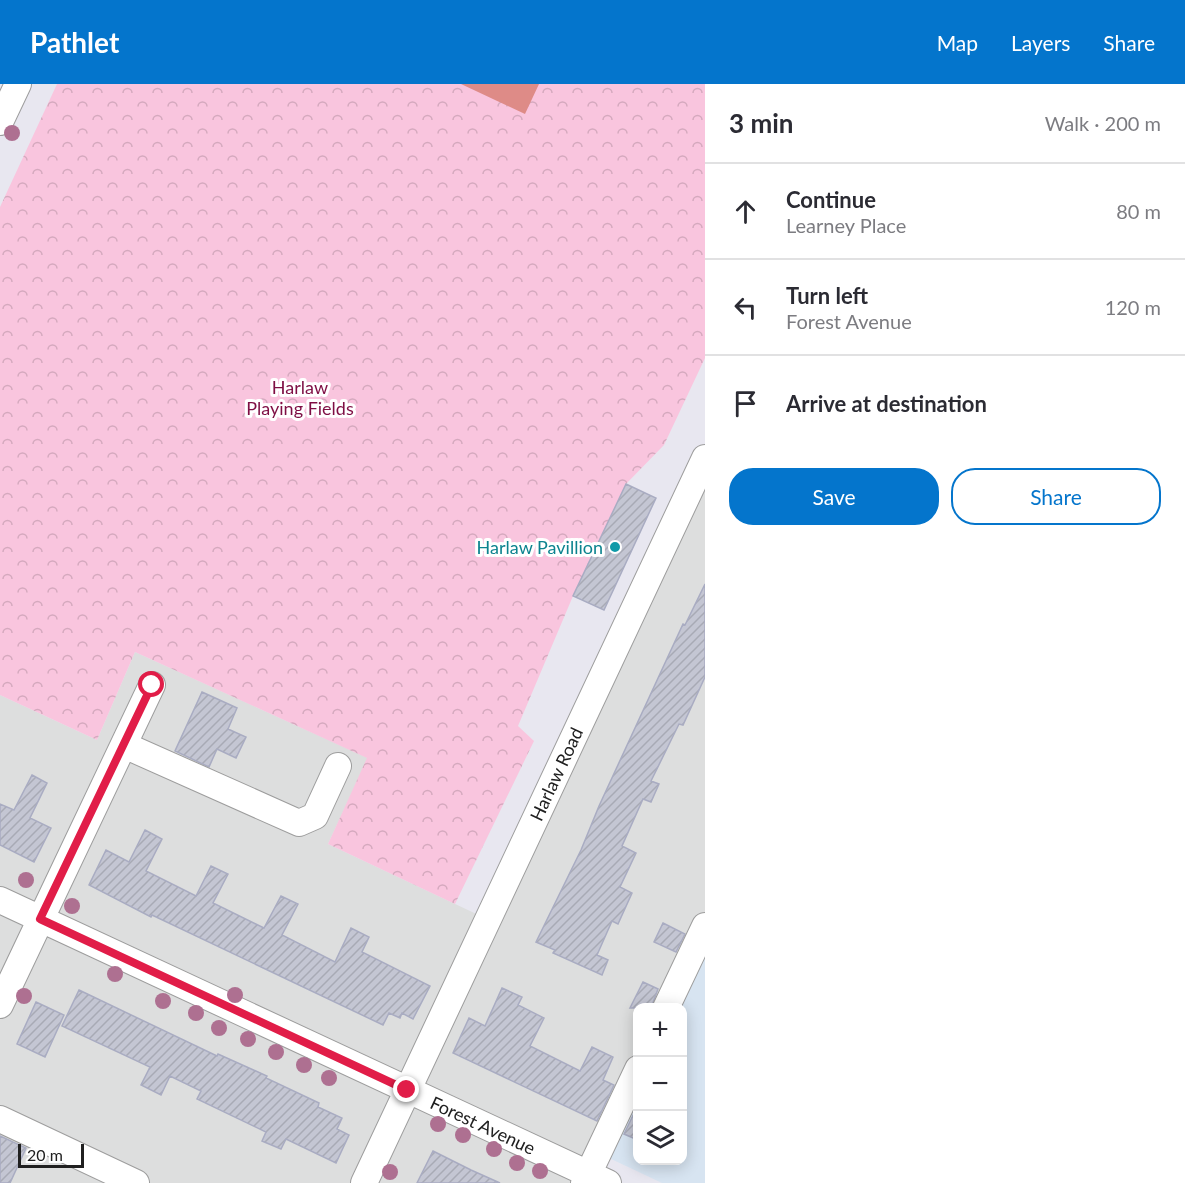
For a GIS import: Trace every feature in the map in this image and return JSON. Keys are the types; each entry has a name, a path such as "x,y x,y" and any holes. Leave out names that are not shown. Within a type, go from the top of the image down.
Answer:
{"street":[{"path":"0,122 11,86"},
{"name":"Harlaw Road","path":"364,1183 705,458"},
{"path":"0,1005 152,685"},
{"path":"124,745 299,823 315,816 338,766"},
{"name":"Forest Avenue","path":"0,900 407,1090 593,1180"},
{"path":"668,1003 705,926"},
{"path":"593,1180 633,1081"},
{"path":"0,1119 136,1183"}],"shaded area":[{"path":"461,84 539,84 525,114"},
{"path":"705,458 705,926 668,1003 633,1003 633,1078 587,1183 0,1183 0,695 97,740 135,652 368,758 328,844 487,919"},
{"path":"705,947 705,1183 662,1183 609,1158 633,1104 633,1165 687,1165 687,1003 679,1003"}],"green space":[{"name":"Harlaw Playing Fields","path":"57,84 705,84 705,358 664,445 626,484 573,596 518,726 534,741 455,904 328,844 367,758 135,652 97,740 0,695 0,207"}],"building":[{"name":"Harlaw Pavillion","path":"626,484 656,498 604,610 573,596"},
{"path":"705,584 705,677 683,725 679,724 651,781 659,784 651,802 643,799 622,846 636,853 620,887 632,893 618,924 612,921 597,955 608,960 602,975 553,953 555,950 536,942 581,850 683,624 685,625"},
{"path":"202,692 237,708 228,729 246,737 236,758 217,749 209,767 175,751"},
{"path":"32,775 47,783 30,818 51,828 34,862 0,845 0,804 14,810"},
{"path":"145,830 162,839 146,871 196,896 211,866 228,874 213,903 264,928 281,896 298,904 282,935 335,962 351,928 369,937 362,952 430,986 413,1019 402,1013 400,1018 389,1013 383,1025 152,915 151,917 89,885 106,850 129,862"},
{"path":"663,923 685,934 676,952 654,942"},
{"path":"643,982 658,989 653,1003 633,1003 633,1008 630,1008"},
{"path":"502,988 522,997 518,1005 544,1018 530,1046 580,1071 592,1047 613,1057 603,1080 614,1085 597,1121 453,1053 469,1018 485,1026"},
{"path":"79,990 217,1056 218,1054 267,1076 266,1078 319,1103 318,1107 342,1118 337,1129 349,1135 336,1163 286,1139 281,1149 262,1141 266,1132 197,1099 201,1091 170,1076 161,1095 141,1085 150,1067 62,1026"},
{"path":"36,1002 64,1015 45,1057 17,1044"},
{"path":"633,1115 633,1138 624,1134"},
{"path":"0,1136 26,1148 10,1183 0,1183"},
{"path":"433,1151 471,1170 500,1183 417,1183"}],"place":[{"name":"Harlaw Pavillion","path":"615,547"}],"route":[{"path":"152,685 40,919 407,1090"}]}
